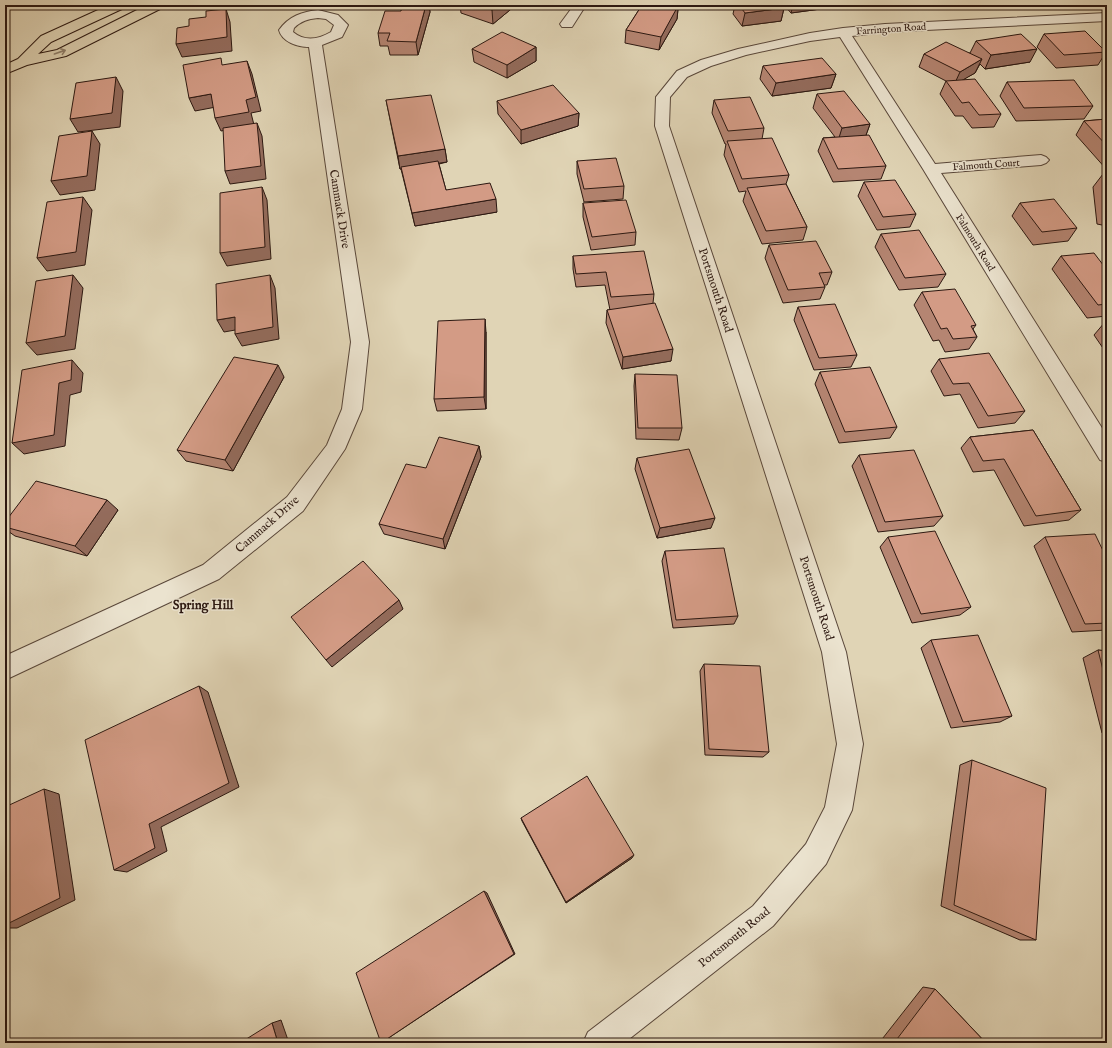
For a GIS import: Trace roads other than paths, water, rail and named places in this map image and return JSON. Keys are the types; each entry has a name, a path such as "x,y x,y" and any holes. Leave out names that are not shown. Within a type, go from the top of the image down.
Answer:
{"main road":[{"path":"22,62 46,39 119,5"},
{"path":"5,70 22,62 61,53 157,5"}],"street":[{"path":"567,24 580,5"},
{"name":"Farrington Road","path":"682,74 706,63 743,52 810,37 843,32 885,28 1107,16"},
{"name":"Falmouth Road","path":"843,32 930,168 1107,454"},
{"name":"Cammack Drive","path":"5,668 211,572 295,504 335,449 352,409 360,342 315,42"},
{"name":"Portsmouth Road","path":"599,1043 763,916 816,854 838,810 850,744 834,652 662,126 663,97 682,74"},
{"name":"Falmouth Court","path":"930,168 1041,160"}],"district":[{"name":"Spring Hill","path":"203,604"}]}
